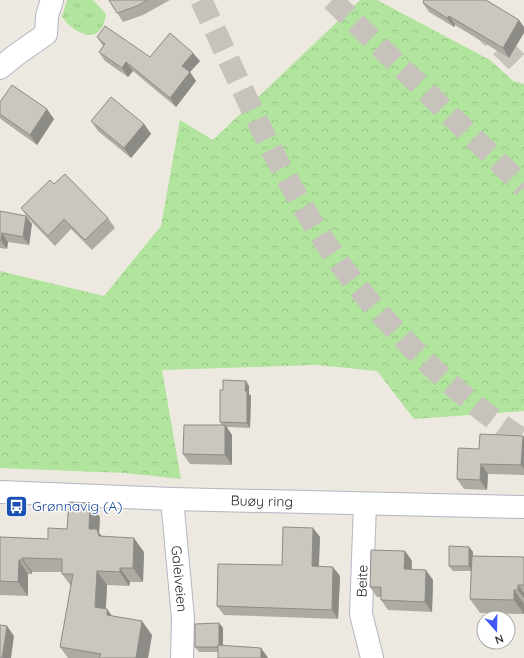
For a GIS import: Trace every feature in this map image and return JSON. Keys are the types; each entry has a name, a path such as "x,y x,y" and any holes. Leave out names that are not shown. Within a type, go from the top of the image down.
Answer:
{"street":[{"path":"0,68 46,34 47,16 52,0"},
{"name":"Buøy ring","path":"0,492 172,499 524,507"},
{"name":"Galeiveien","path":"172,499 183,618 182,658"},
{"name":"Beite","path":"365,504 362,614 372,658"}],"green space":[{"path":"67,0 93,0 106,14 99,31 94,34 87,35 74,29 67,23 62,17"},
{"path":"360,0 377,0 490,60 513,81 524,84 524,411 414,419 377,371 317,365 162,370 181,479 125,473 0,468 0,271 104,296 161,226 180,120 213,140"}],"building":[{"path":"109,0 148,0 137,6 117,13"},
{"path":"424,0 486,0 519,20 503,48 449,16 447,18 423,3"},
{"path":"105,26 150,57 170,33 193,53 182,66 190,72 170,98 126,62 122,68 99,52 105,44 97,37"},
{"path":"12,85 47,109 30,135 0,114 0,102"},
{"path":"111,97 144,124 124,148 91,121"},
{"path":"65,174 108,218 85,240 64,219 48,236 21,208 50,180 54,184"},
{"path":"0,211 26,216 23,237 2,233 1,241 0,240"},
{"path":"223,380 246,381 245,391 247,391 247,423 220,422 220,390 223,390"},
{"path":"184,425 225,425 225,455 183,454"},
{"path":"480,434 523,436 521,465 481,464 480,480 457,479 458,449 479,449"},
{"path":"69,502 90,503 89,529 97,529 99,536 134,538 133,568 120,568 120,572 97,571 95,607 107,609 107,615 142,621 136,658 99,658 101,654 60,647 73,574 62,574 62,559 22,558 22,560 19,560 18,582 0,581 0,537 48,539 48,528 67,529"},
{"path":"283,527 313,528 312,566 333,567 332,610 217,606 218,564 282,565"},
{"path":"449,546 469,547 469,566 449,566"},
{"path":"371,550 405,551 404,569 426,570 425,602 381,600 381,587 370,587"},
{"path":"472,556 524,557 524,585 518,585 518,590 514,590 514,600 470,599"},
{"path":"219,623 218,647 195,647 195,624"},
{"path":"0,625 7,626 2,658 0,658"},
{"path":"218,645 261,648 261,658 218,658"}],"tunnel":[{"path":"201,0 275,156 309,216 346,272 367,299 416,352 470,401 497,422 524,440"},
{"path":"332,0 524,187"},
{"path":"454,0 524,69"}],"place":[{"name":"Grønnavig (A)","path":"17,506"}]}
